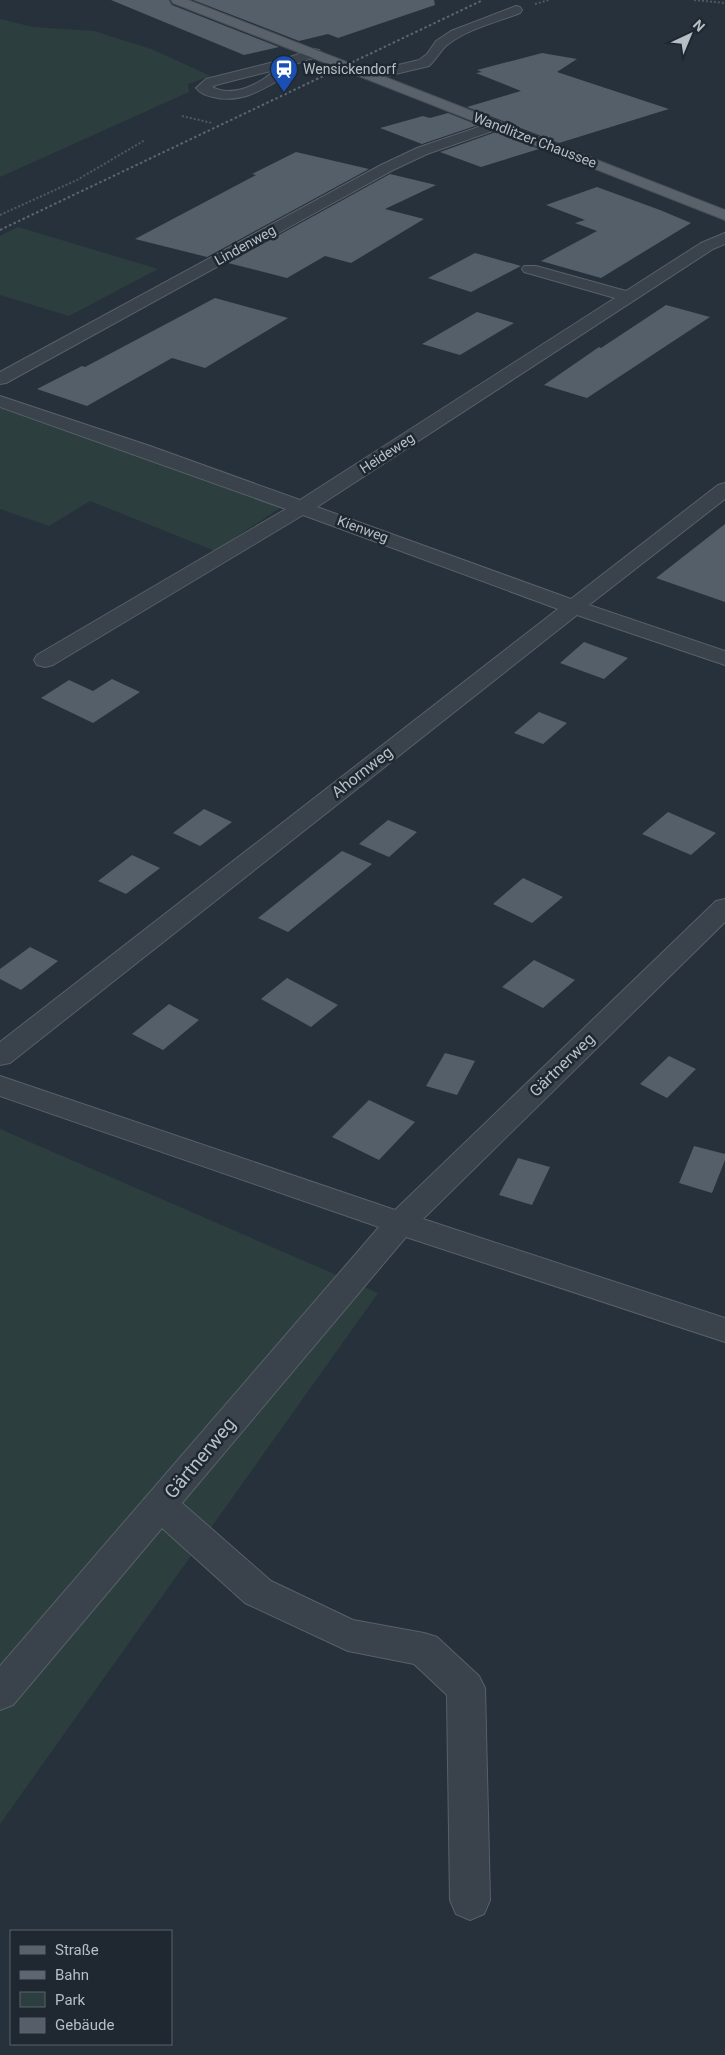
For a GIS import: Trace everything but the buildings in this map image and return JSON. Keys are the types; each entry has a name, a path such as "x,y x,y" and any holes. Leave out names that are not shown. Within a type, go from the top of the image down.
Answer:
{"main road":[{"name":"Wandlitzer Chaussee","path":"177,0 725,215"}],"street":[{"path":"370,76 424,63 432,57 441,44 455,34 516,10"},
{"path":"283,64 281,72 243,94 214,95 203,88 210,82 283,64 314,53"},
{"name":"Lindenweg","path":"0,379 386,168 422,151 496,125"},
{"name":"Heideweg","path":"45,660 303,507 707,246 725,238"},
{"path":"530,269 628,297"},
{"name":"Kienweg","path":"0,402 103,435 572,607 725,658"},
{"name":"Ahornweg","path":"0,1056 725,489"},
{"name":"Gärtnerweg","path":"0,1693 400,1223 725,907"},
{"path":"0,1086 400,1223 725,1330"},
{"path":"160,1505 258,1592 348,1635 424,1649 466,1688 470,1900"}],"path":[{"path":"694,0 725,3"},
{"path":"182,116 212,123"},
{"path":"0,215 77,180 145,140"}],"green space":[{"path":"0,19 33,27 94,31 151,49 211,76 188,84 189,92 0,177"},
{"path":"18,227 158,269 69,316 0,295 0,236"},
{"path":"0,408 283,506 215,551 90,501 49,526 0,509"},
{"path":"0,1129 378,1293 0,1824"}],"railway":[{"path":"0,230 483,0"}],"place":[{"name":"Wensickendorf","path":"284,93"}]}
